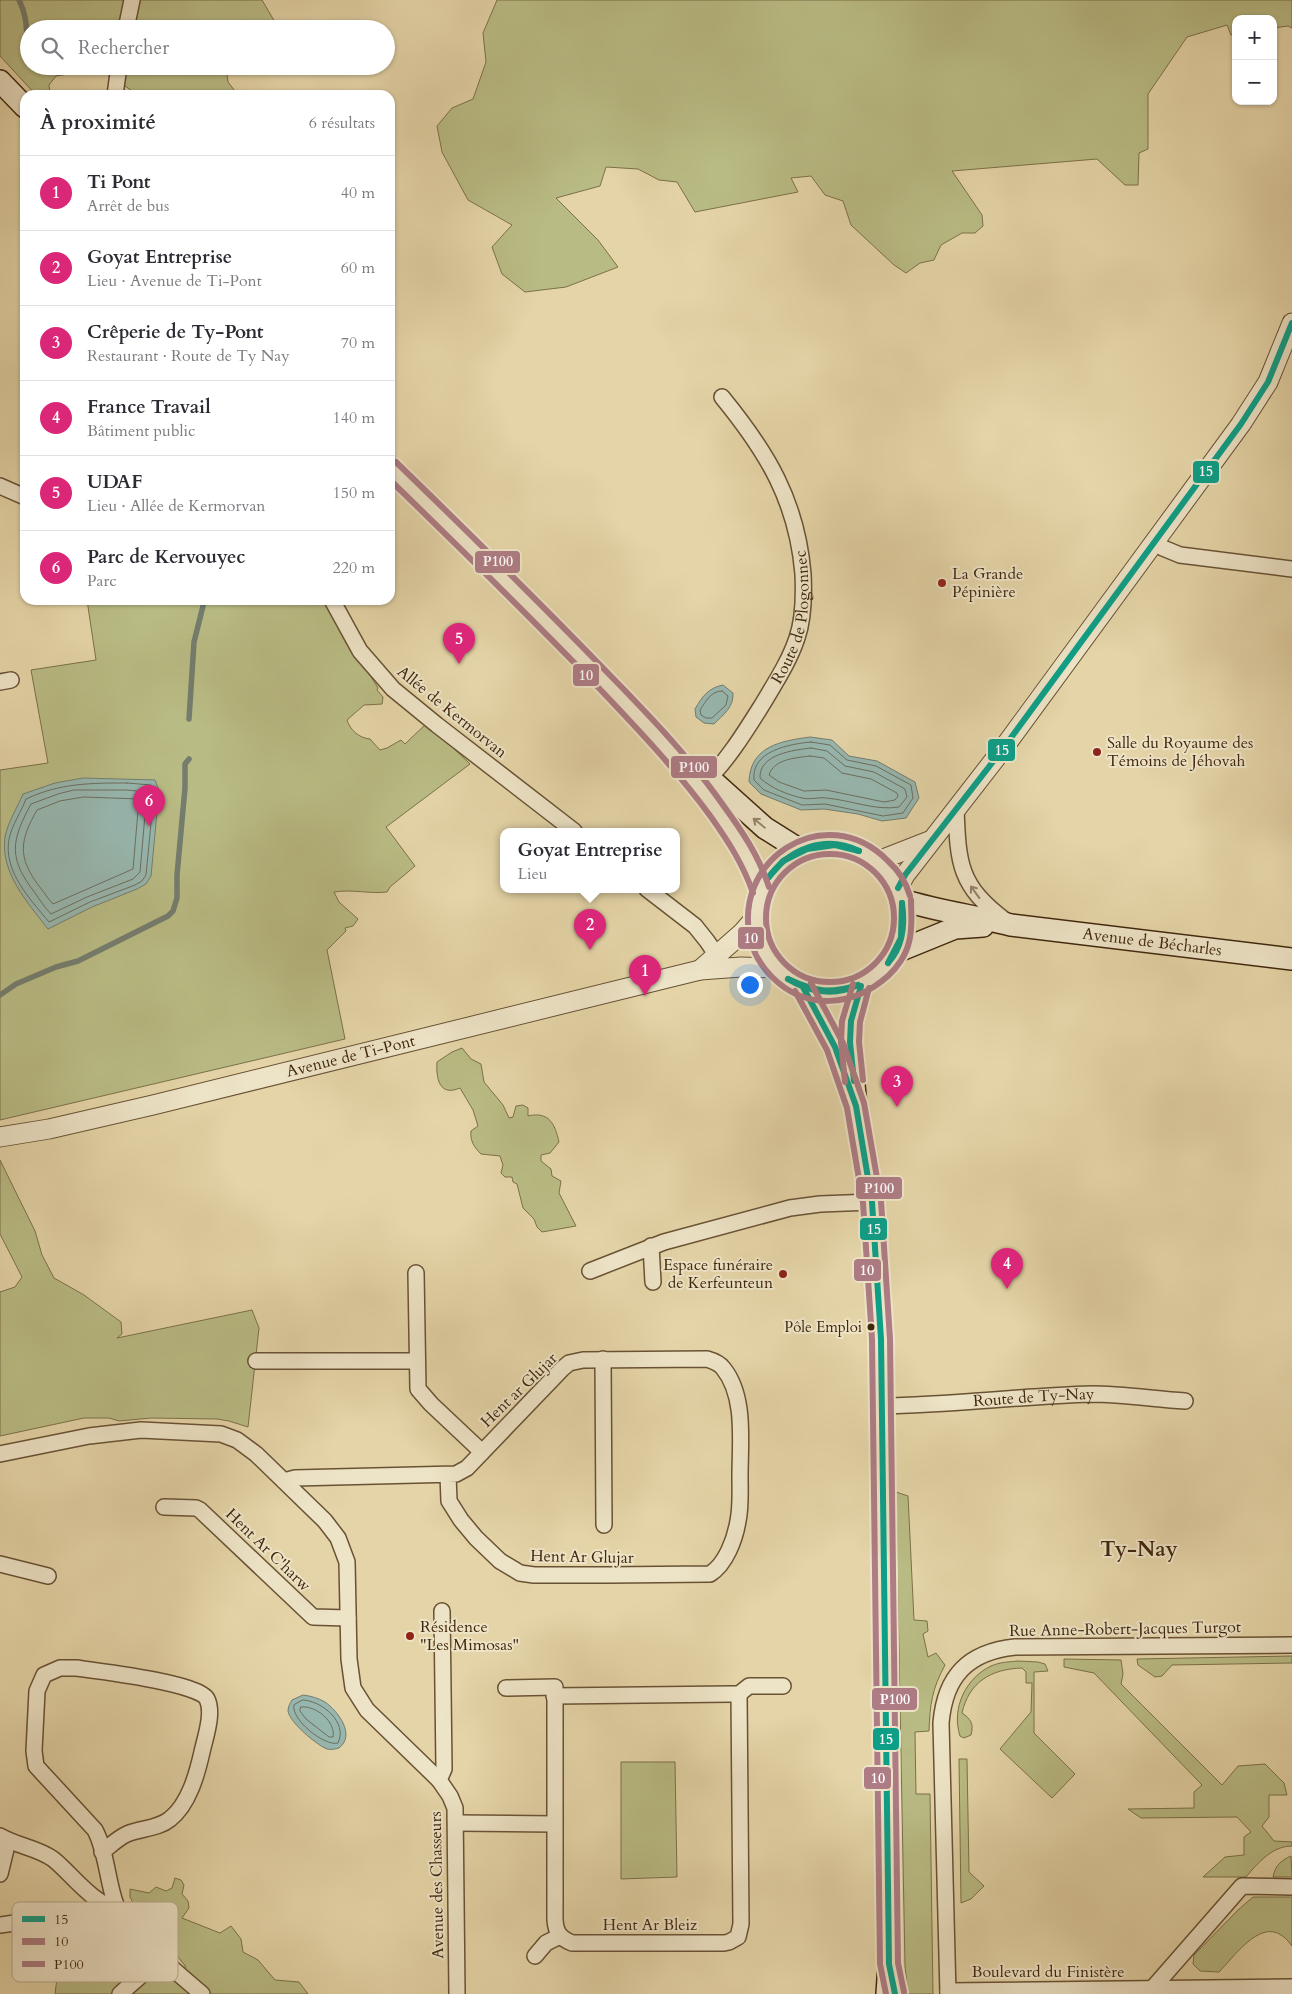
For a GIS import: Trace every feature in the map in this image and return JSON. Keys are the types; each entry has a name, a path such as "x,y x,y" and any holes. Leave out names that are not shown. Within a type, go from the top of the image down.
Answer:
{"main road":[{"path":"0,82 20,102"},
{"path":"395,473 531,606 658,737 688,759 705,782 740,843 754,869 761,890"},
{"path":"705,782 765,828 800,850"},
{"path":"820,844 841,844 861,850 878,861 890,873 900,894 905,917 903,935 896,952 884,970 861,986 842,992 822,992 803,987 788,979 775,968 760,944 756,917 761,890 770,874 784,860 800,850 820,844"},
{"name":"Avenue de Bécharles","path":"900,894 936,909 1011,925 1292,959"},
{"name":"Avenue de Bécharles","path":"896,952 955,928 1011,925"},
{"path":"861,986 850,1031 856,1106 872,1202 880,1301 888,1993"},
{"path":"803,987 835,1047 856,1106"}],"street":[{"path":"128,20 132,0"},
{"path":"116,90 118,75"},
{"path":"900,894 905,875 1254,405 1279,357 1292,323"},
{"name":"Route de Plogonnec","path":"705,782 739,740 785,667 801,626 804,588 802,561 795,523 781,485 748,429 722,397"},
{"path":"0,486 20,495"},
{"path":"1154,542 1180,555 1292,569"},
{"name":"Allée de Kermorvan","path":"335,605 360,651 393,689 570,828"},
{"path":"956,808 957,847 965,877 984,904 1011,925"},
{"path":"878,861 932,839"},
{"path":"652,893 695,926 722,962 775,968"},
{"name":"Avenue de Ti-Pont","path":"0,1137 49,1129 153,1105 700,970 722,962 742,933 756,917"},
{"path":"590,1271 651,1246 790,1208 820,1204 872,1202"},
{"path":"651,1246 653,1282"},
{"name":"Hent Ar Glujar","path":"416,1273 417,1384 420,1392 482,1452"},
{"name":"Hent ar Glujar","path":"448,1475 462,1472 562,1369 576,1361 697,1358 718,1362"},
{"name":"Hent Ar Glujar","path":"603,1359 604,1525"},
{"path":"256,1361 418,1361"},
{"name":"Hent Ar Glujar","path":"448,1475 449,1501 461,1520 476,1538 500,1561 520,1573 534,1575 710,1574 721,1566 735,1535 740,1514 739,1409 731,1382 718,1362"},
{"name":"Route de Ty-Nay","path":"882,1406 946,1404 1093,1394 1186,1401"},
{"name":"Avenue des Chasseurs","path":"0,1454 125,1430 208,1432 230,1436 256,1454 326,1521 338,1538 347,1562 350,1670 357,1694 368,1710 439,1780 450,1796 455,1808 457,1994"},
{"path":"284,1481 304,1478 448,1475"},
{"name":"Hent Ar C'harw","path":"164,1507 196,1508 200,1510 313,1617 348,1618"},
{"path":"0,1564 48,1576"},
{"path":"439,1780 444,1769 442,1611"},
{"name":"Rue Anne-Robert-Jacques Turgot","path":"948,1992 941,1723 945,1697 960,1670 980,1656 992,1651 1015,1647 1292,1645"},
{"path":"102,1852 127,1834 163,1824 180,1808 194,1781 200,1762 209,1715 208,1700 202,1693 185,1687 76,1668 60,1668 44,1675 37,1691 35,1760 40,1770 90,1823 98,1836 102,1852 116,1902"},
{"path":"554,1696 739,1694 750,1686 783,1686"},
{"path":"506,1688 554,1687 555,1920 560,1936 546,1943 535,1956"},
{"name":"Hent Ar Bleiz","path":"560,1936 572,1943 705,1943 729,1942 738,1937 741,1924 739,1694"},
{"path":"456,1823 554,1824"},
{"path":"0,1874 4,1839 44,1853 54,1859 102,1902"},
{"path":"1152,1989 1242,1886 1292,1887"},
{"path":"178,1972 202,1994"},
{"path":"120,1994 134,1982"},
{"name":"Boulevard du Finistère","path":"948,1992 1292,1987"}],"green space":[{"path":"0,0 262,0 274,20 20,20 20,75 62,75 56,76 49,85 50,90 31,90 0,56"},
{"path":"497,0 1292,0 1292,28 1288,26 1277,27 1277,15 1232,15 1232,35 1227,25 1187,37 1148,94 1148,149 1139,153 1138,185 1125,185 1097,159 952,171 982,215 983,226 975,233 962,233 941,245 934,260 920,263 906,273 894,265 851,225 843,201 825,195 811,176 791,178 798,192 695,212 677,182 659,180 638,169 606,167 600,186 556,198 598,240 618,267 566,287 525,292 502,274 492,247 512,225 468,200 442,152 437,126 452,108 473,99 486,62 483,33"},
{"path":"109,75 227,75 228,82 234,90 131,90"},
{"path":"88,605 326,605 383,697 382,704 364,705 347,720 353,730 362,737 370,739 380,750 401,740 405,744 427,723 470,764 386,827 415,866 390,887 387,892 334,892 339,902 358,919 353,926 345,928 346,931 327,950 345,1039 0,1120 0,770 48,763 31,670 96,660"},
{"path":"462,1048 471,1059 481,1064 484,1082 503,1105 509,1118 513,1117 516,1106 523,1105 528,1108 528,1116 541,1115 550,1120 559,1142 550,1153 541,1155 541,1161 551,1169 552,1176 561,1181 559,1193 576,1226 542,1232 537,1227 534,1219 523,1208 517,1184 513,1182 512,1177 505,1177 501,1173 503,1165 500,1156 481,1154 474,1146 471,1131 478,1126 473,1110 460,1088 447,1090 443,1088 437,1074 437,1062"},
{"path":"0,1160 35,1231 42,1255 54,1278 84,1295 121,1322 122,1334 117,1338 252,1310 259,1328 248,1427 217,1419 151,1418 119,1421 109,1418 84,1418 0,1436 0,1292 15,1287 22,1277 0,1234"},
{"path":"896,1492 908,1496 914,1620 927,1621 928,1631 923,1634 928,1657 936,1653 945,1665 932,1697 929,1731 915,1732 916,1794 930,1794 933,1994 908,1994 905,1966"},
{"path":"1292,1656 1292,1663 1172,1665 1162,1676 1155,1677 1138,1665 1137,1659"},
{"path":"1064,1659 1121,1660 1123,1674 1121,1684 1222,1785 1238,1766 1265,1764 1284,1783 1287,1795 1269,1795 1269,1817 1262,1826 1274,1841 1292,1842 1292,1846 1272,1852 1246,1877 1203,1877 1225,1857 1244,1855 1244,1837 1251,1832 1237,1817 1141,1818 1128,1809 1194,1808 1194,1792 1202,1785 1094,1673 1064,1667"},
{"path":"1018,1661 1045,1664 1048,1671 1034,1672 1034,1733 1075,1774 1052,1798 1000,1749 1031,1712 1032,1683 1026,1683 1026,1672 1022,1668 1001,1671 983,1679 976,1685 965,1702 962,1713 971,1722 971,1735 964,1738 960,1736 958,1725 959,1705 974,1678 991,1666"},
{"path":"959,1759 967,1759 969,1872 984,1886 971,1899 961,1903"},
{"path":"621,1762 675,1762 677,1877 621,1879"},
{"path":"1291,1856 1292,1877 1273,1877 1279,1864"},
{"path":"175,1878 181,1880 184,1885 182,1894 188,1901 189,1908 182,1918 220,1933 231,1926 241,1939 243,1952 258,1960 275,1980 299,1982 308,1994 55,1994 56,1982 178,1982 178,1968 186,1967 178,1957 178,1902 133,1902 130,1897 130,1889 149,1893 156,1887 166,1891 172,1888"},
{"path":"1253,1897 1292,1897 1292,1946 1281,1935 1273,1932 1264,1932 1255,1936 1239,1950 1219,1972 1200,1971 1193,1964 1194,1955"}],"water":[{"path":"723,685 733,693 730,707 714,724 704,723 696,717 695,709 713,688"},
{"path":"810,737 832,740 849,756 877,761 915,782 919,798 906,818 882,821 858,814 824,809 801,810 761,794 749,782 755,760 761,753 778,744"},
{"path":"83,778 155,780 159,791 151,876 146,884 137,889 92,907 48,929 24,898 11,875 5,850 6,831 23,794 55,783"},
{"path":"303,1695 325,1702 340,1717 346,1737 344,1743 339,1748 327,1749 323,1747 304,1733 293,1721 288,1711 289,1705 292,1700"}],"waterway":[{"path":"19,0 26,20"},
{"path":"189,719 194,642 203,605"},
{"path":"0,995 16,984 56,967 78,961 168,916 173,911 177,898 185,764 189,759"}],"transit line":[{"name":"15","path":"898,888 905,875 1002,750 1241,424 1268,382 1292,323"},
{"name":"P100","path":"396,462 577,642 681,751 710,787 743,834 755,854 769,887"},
{"name":"10","path":"395,485 544,632 655,748 698,799 717,826 740,863 753,893"},
{"name":"10","path":"910,896 904,881 895,868 863,843 837,835 811,837 787,848 767,865 754,887 748,915 752,945 763,966 785,988 800,996 814,1000 830,1001 845,999 860,994 874,986 888,976 901,961 908,947 910,937 911,900"},
{"name":"15","path":"768,878 786,859 809,847 833,844 859,851"},
{"name":"15","path":"768,878 783,861 807,849 835,845 859,851"},
{"name":"P100","path":"830,854 854,859 866,865 875,873 883,882 889,894 894,918 889,942 883,954 875,963 866,971 854,977 830,982 806,977 794,971 785,963 777,954 771,942 766,918 771,894 777,882 785,873 794,865 806,859 830,854"},
{"name":"15","path":"888,963 901,938 902,903"},
{"name":"15","path":"888,963 897,950 902,935 902,903"},
{"name":"15","path":"788,979 807,987 823,990 839,990 858,985"},
{"name":"15","path":"788,979 814,990 832,992 858,985"},
{"name":"P100","path":"811,983 843,1043 864,1103 881,1201 890,1339 898,1963 904,1992"},
{"name":"P100","path":"845,1082 841,1042 842,1021 853,984"},
{"name":"15","path":"854,1081 850,1042 851,1021 861,986"},
{"name":"15","path":"803,987 835,1047 856,1106 872,1202 881,1339 889,1964 895,1994"},
{"name":"10","path":"863,1080 859,1042 860,1022 869,988"},
{"name":"10","path":"795,991 827,1050 847,1108 863,1203 872,1339 880,1964 886,1994"}],"place":[{"name":"La Grande Pépinière","path":"942,583"},
{"name":"UDAF","path":"459,664"},
{"name":"Salle du Royaume des Témoins de Jéhovah","path":"1097,752"},
{"name":"Parc de Kervouyec","path":"149,826"},
{"name":"Goyat Entreprise","path":"590,950"},
{"name":"Ti Pont","path":"645,996"},
{"name":"Crêperie de Ty-Pont","path":"897,1107"},
{"name":"Espace funéraire de Kerfeunteun","path":"783,1274"},
{"name":"France Travail","path":"1007,1289"},
{"name":"Pôle Emploi","path":"871,1327"},
{"name":"Résidence \"Les Mimosas\"","path":"410,1636"}],"district":[{"name":"Ty-Nay","path":"1139,1549"}]}
